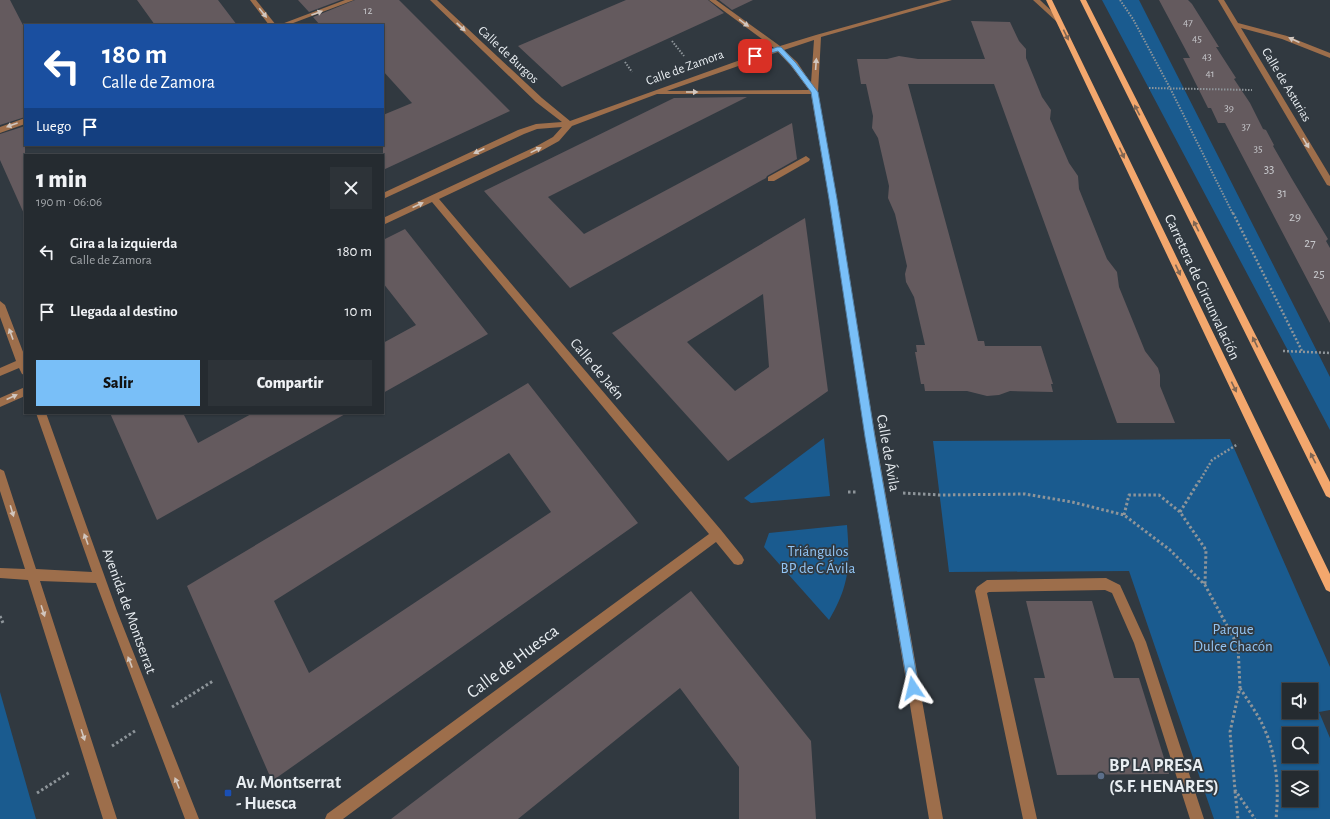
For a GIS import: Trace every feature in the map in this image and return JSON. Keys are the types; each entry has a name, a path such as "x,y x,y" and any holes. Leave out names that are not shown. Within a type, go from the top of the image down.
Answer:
{"main road":[{"name":"Carretera de Circunvalación","path":"1049,0 1330,586"},
{"name":"Carretera de Circunvalación","path":"1083,0 1330,493"}],"street":[{"path":"253,0 272,24"},
{"path":"285,24 351,0"},
{"name":"Calle de Burgos","path":"433,0 539,100 569,124"},
{"name":"Calle de Ávila","path":"712,0 779,49 794,64 814,92"},
{"name":"Calle de Zamora","path":"384,196 521,132 536,127 569,124 653,93 818,36 949,0"},
{"path":"1036,0 1059,22"},
{"name":"Calle de Asturias","path":"1221,0 1330,183"},
{"path":"1236,25 1261,29 1287,37 1330,56"},
{"name":"Calle de Ávila","path":"818,36 814,92 833,199 872,446 936,819"},
{"path":"653,93 814,92"},
{"path":"0,130 24,121"},
{"path":"384,222 556,140 569,124"},
{"path":"771,179 806,159"},
{"name":"Calle de Jaén","path":"433,198 738,560"},
{"path":"0,305 24,365 0,372"},
{"path":"0,403 24,391"},
{"name":"Avenida de Montserrat","path":"41,414 100,578 192,819"},
{"path":"0,474 110,819"},
{"name":"Calle de Huesca","path":"332,819 716,534"},
{"path":"0,572 100,578"},
{"path":"1030,819 981,591 987,586 1106,584 1116,589 1140,642 1197,819"}],"path":[{"path":"1120,0 1133,19 1170,88 1302,351"},
{"path":"672,41 684,56"},
{"path":"625,62 632,72"},
{"path":"1143,88 1252,90"},
{"path":"1280,351 1330,352"},
{"path":"1180,512 1212,460 1234,448 1239,443"},
{"path":"1124,515 1129,495 1158,495 1180,512 1206,550 1205,585"},
{"path":"0,616 3,623"},
{"path":"37,793 213,681"},
{"path":"1240,688 1264,728 1274,761 1278,804 1276,819"},
{"path":"1235,790 1238,819"}],"green space":[{"path":"1102,0 1139,0 1330,377 1330,430"},
{"name":"Triángulos BP de C Ávila","path":"824,438 830,496 751,503 744,498"},
{"name":"Parque Dulce Chacón","path":"1230,439 1330,667 1330,710 1319,712 1330,738 1330,819 1214,819 1129,571 949,572 933,441"},
{"name":"Triángulos BP de C Ávila","path":"847,525 848,563 845,585 829,620 764,547 769,533"},
{"path":"0,692 36,819 0,819"}],"building":[{"path":"0,0 10,0 24,27 24,117 0,125"},
{"path":"137,0 218,0 236,24 154,24"},
{"path":"298,0 341,0 309,12"},
{"path":"355,0 399,0 510,111 384,170 384,115 412,103 384,72 384,24 319,24 313,17"},
{"path":"626,0 708,0 724,13 562,87 518,46"},
{"path":"719,0 753,0 732,10"},
{"path":"1159,0 1188,0 1192,4 1219,47 1216,47 1236,78 1234,79 1250,103 1263,129 1266,130 1274,145 1273,146 1328,239 1326,241 1330,248 1330,323 1225,123 1218,123 1211,108 1208,108 1183,58 1190,58"},
{"path":"971,21 1010,22 1019,41 1026,49 1026,58 1042,97 1051,110 1050,119 1069,163 1078,176 1079,189 1107,259 1117,272 1119,287 1145,351 1158,368 1160,375 1160,386 1175,423 1117,423 994,84 908,84 978,341 984,341 985,346 1041,346 1053,384 1051,384 1053,392 1010,391 999,395 987,396 967,391 925,391 924,384 921,384 915,352 917,352 916,345 925,345 914,297 906,282 905,274 907,266 895,214 888,198 889,186 878,138 872,128 873,116 866,84 861,84 857,59 887,59 899,56 918,59 985,59"},
{"path":"747,97 548,197 584,234 792,123 797,159 766,178 570,288 484,191 674,98"},
{"path":"24,126 24,214 0,160 0,134"},
{"path":"805,218 828,391 728,461 612,333","holes":["763,294 769,367 735,391 687,342"]},
{"path":"405,229 488,334 384,392 384,342 416,325 384,284 384,240"},
{"path":"528,383 638,523 272,781 187,586","holes":["509,453 551,512 309,673 274,601"]},
{"path":"110,414 184,414 198,443 251,414 345,414 157,520"},
{"path":"691,591 811,741 816,819 739,819 739,767 680,688 518,819 391,819"},
{"path":"1026,601 1092,601 1114,678 1139,678 1169,774 1057,775 1034,678 1045,678"}],"place":[{"name":"BP LA PRESA (S.F. HENARES)","path":"1101,776"},
{"name":"Av. Montserrat - Huesca","path":"228,793"}],"route":[{"path":"755,56 779,49 794,64 814,92 833,199 870,437 913,688"}]}
